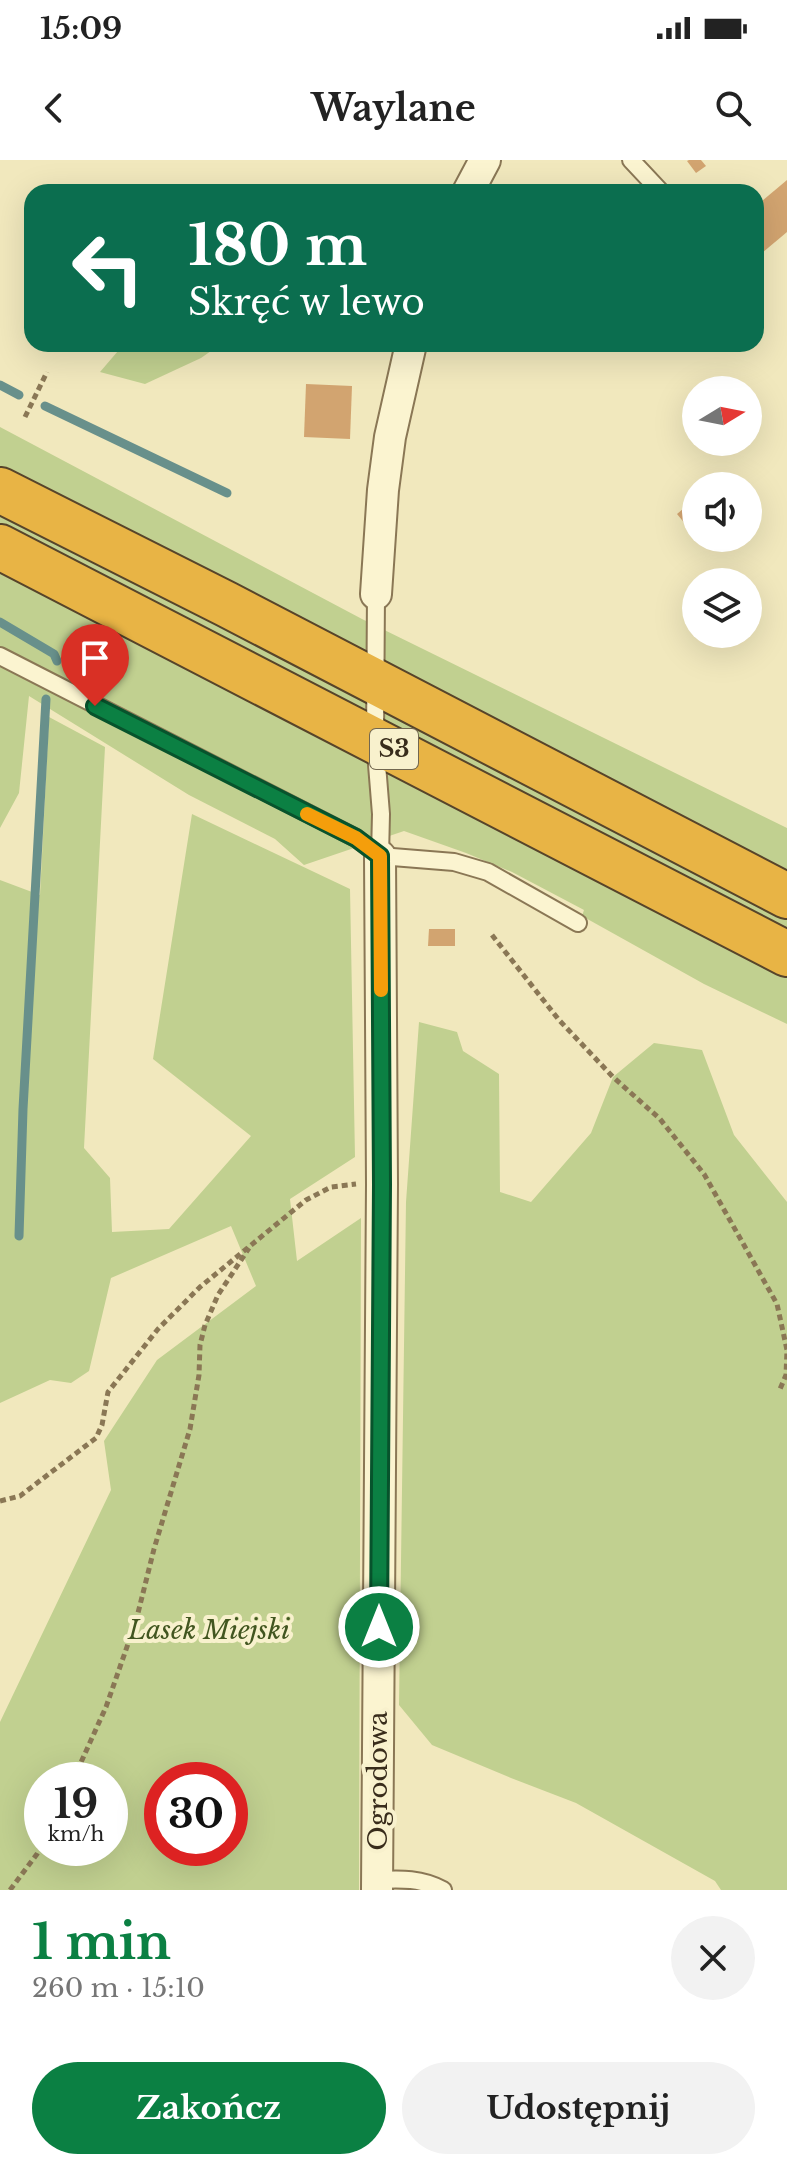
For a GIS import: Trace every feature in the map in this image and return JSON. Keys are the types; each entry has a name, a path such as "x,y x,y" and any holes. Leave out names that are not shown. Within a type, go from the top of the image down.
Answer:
{"highway":[{"name":"S3","path":"0,490 787,896"},
{"name":"S3","path":"0,547 787,954"}],"street":[{"path":"472,184 485,160"},
{"path":"376,594 390,437 409,352"},
{"name":"Ogrodowa","path":"377,1885 382,1184 380,856"}],"lane":[{"path":"631,160 654,184"},
{"path":"376,594 375,740 381,814 380,856"},
{"path":"0,656 356,838 380,856 454,862 474,867 578,923"},
{"path":"377,1885 408,1879 428,1882 443,1890"}],"path":[{"path":"25,417 47,372"},
{"path":"492,935 559,1020 613,1077 660,1119 704,1174 777,1304 787,1350 786,1375 780,1389 787,1387"},
{"path":"0,1501 20,1496 96,1438 102,1425 108,1392 158,1329 200,1287 318,1193 349,1184 382,1184"},
{"path":"81,1762 106,1707 136,1621 190,1429 205,1325 218,1295 249,1248"},
{"path":"10,1890 28,1866"}],"green space":[{"path":"117,352 210,352 145,384 100,372"},
{"path":"0,427 362,619 787,828 787,1024 704,984 582,916 584,910 512,872 404,831 304,865 275,839 189,795 29,696 19,793 0,828"},
{"name":"Lasek Miejski","path":"49,717 105,747 84,1148 110,1178 112,1232 169,1229 251,1136 153,1059 192,814 350,889 355,1157 290,1199 297,1261 361,1218 359,1890 0,1890 0,1722 111,1490 104,1441 157,1360 256,1286 231,1226 111,1278 89,1371 71,1383 50,1380 0,1403 0,880 40,895"},
{"path":"419,1022 457,1032 463,1051 499,1074 500,1192 531,1202 591,1133 613,1077 654,1043 702,1050 734,1135 787,1202 787,1890 721,1890 715,1881 576,1803 432,1745 399,1705 406,1202"}],"building":[{"path":"689,160 701,160 706,166 696,173"},
{"path":"787,180 787,232 764,251 764,199"},
{"path":"306,384 352,386 350,439 304,437"},
{"path":"429,929 455,929 455,946 428,946"}],"waterway":[{"path":"0,385 19,395"},
{"path":"45,406 227,493"},
{"path":"0,622 54,654 57,661"},
{"path":"19,1236 46,699"}],"slow traffic":[{"path":"307,814 356,838 380,856 381,990"}],"route":[{"path":"95,706 356,838 380,856 382,1184 379,1627"}]}
